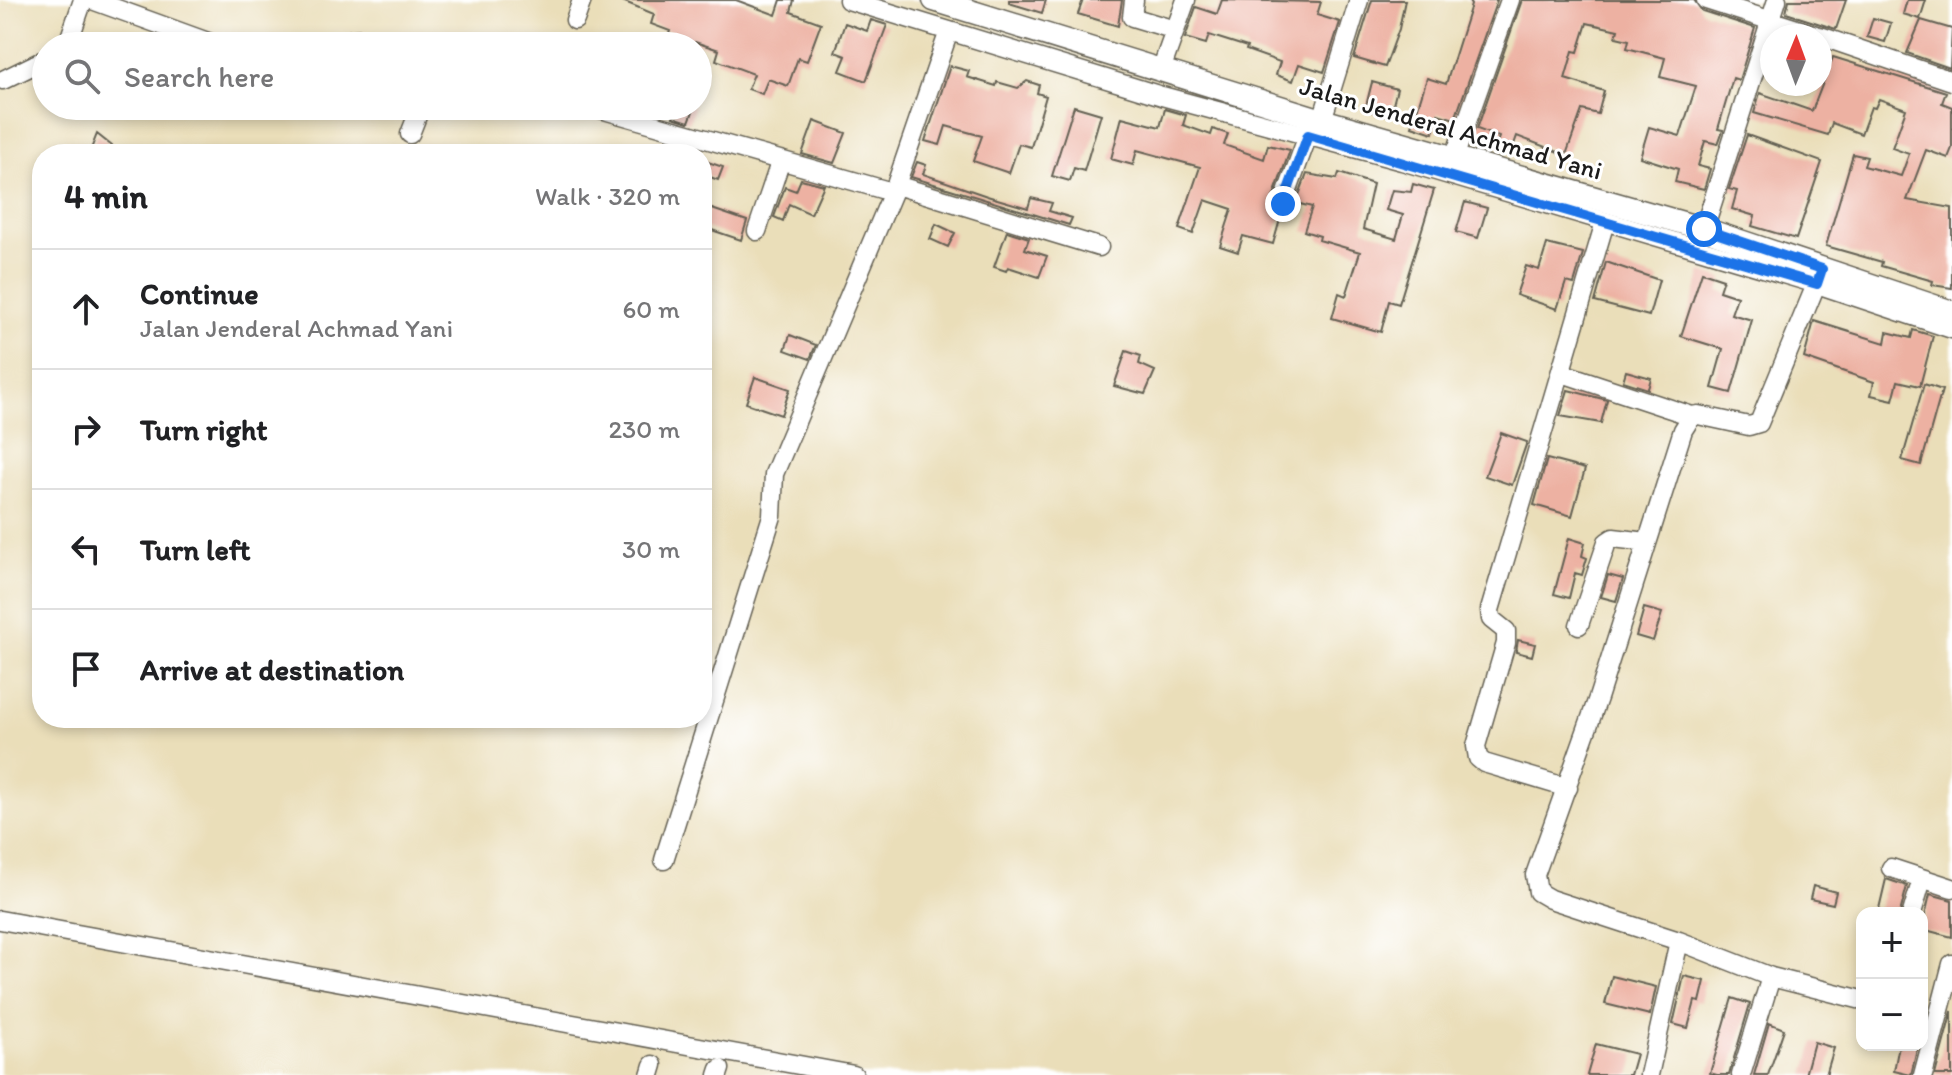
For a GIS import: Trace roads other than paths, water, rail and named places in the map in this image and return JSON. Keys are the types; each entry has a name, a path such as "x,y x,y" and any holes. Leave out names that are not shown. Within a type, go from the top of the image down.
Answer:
{"main road":[{"name":"Jalan Jenderal Achmad Yani","path":"934,0 1161,70 1315,128 1454,158 1704,229 1819,276 1952,312"}],"street":[{"path":"72,32 83,0"},
{"path":"92,0 180,32"},
{"path":"575,20 582,0"},
{"path":"848,0 1162,96 1315,128 1605,222 1819,276 1952,329"},
{"path":"1134,0 1132,17 1175,30"},
{"path":"1161,70 1186,0"},
{"path":"1283,204 1315,128 1359,0"},
{"path":"1454,158 1510,0"},
{"path":"1706,0 1785,24"},
{"path":"1704,229 1777,0"},
{"path":"712,707 772,516 774,474 894,188 949,31"},
{"path":"1832,40 1952,81"},
{"path":"3,80 32,66"},
{"path":"410,134 416,120"},
{"path":"640,120 1099,247"},
{"path":"757,231 781,160"},
{"path":"1568,788 1484,763 1478,758 1476,746 1506,643 1506,631 1491,619 1490,610 1605,222"},
{"path":"1562,373 1692,416 1704,415 1749,426 1759,423 1819,276"},
{"path":"1692,416 1679,441 1534,886 1538,892 1771,977 1856,998"},
{"path":"1579,625 1607,542 1613,538 1647,542"},
{"path":"664,860 705,728"},
{"path":"1891,868 1952,888"},
{"path":"1914,907 1922,879"},
{"path":"0,920 854,1075"},
{"path":"1649,1075 1679,941"},
{"path":"1923,1075 1929,1020 1952,964"},
{"path":"1741,1075 1771,977"}]}
